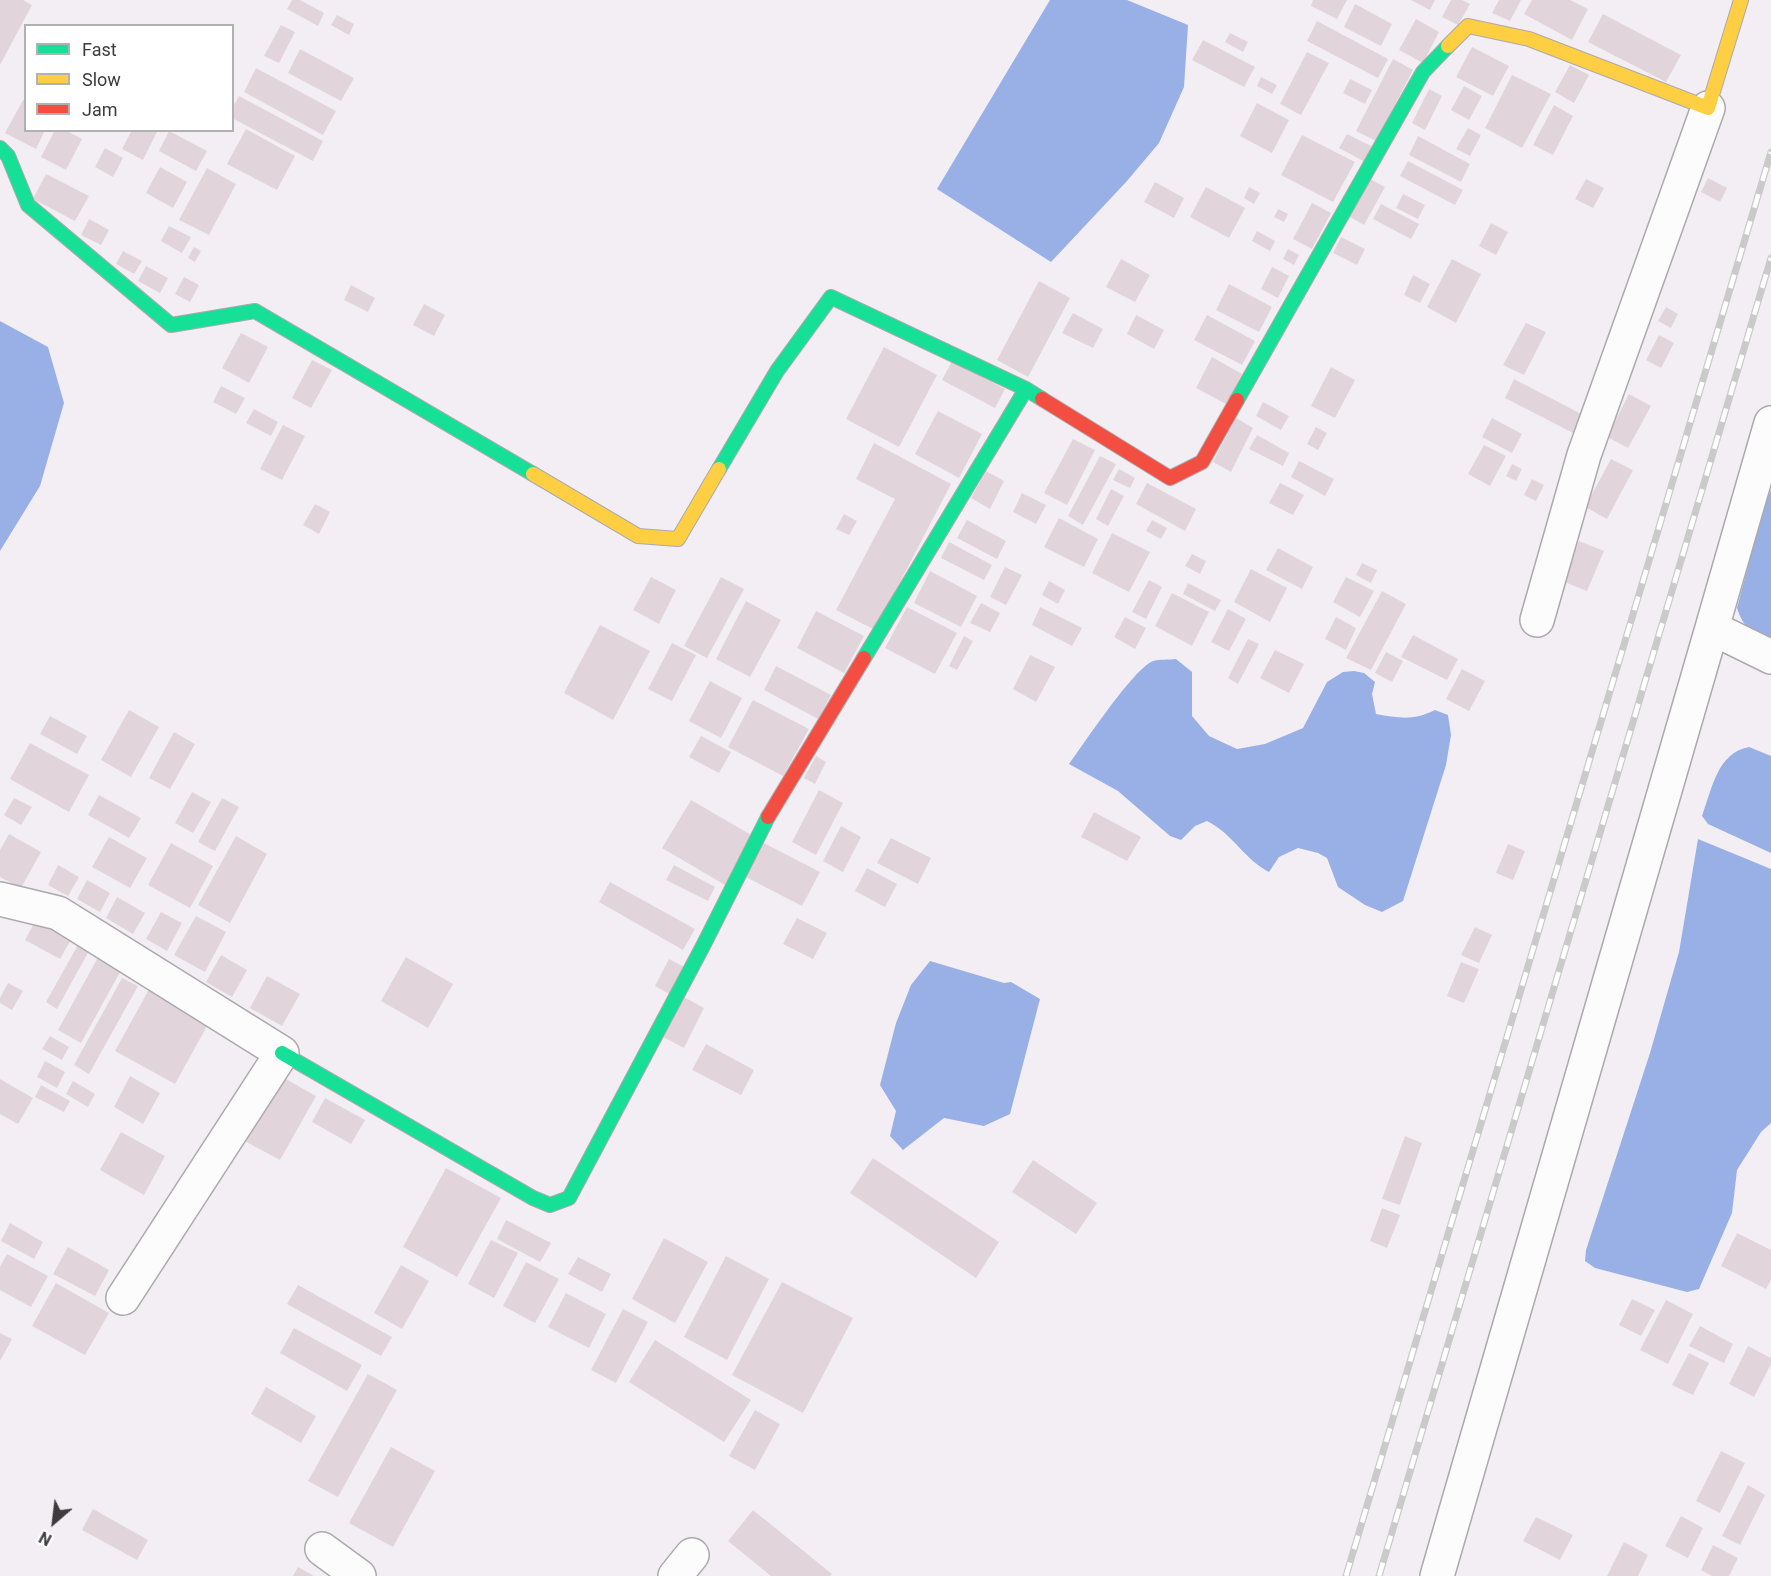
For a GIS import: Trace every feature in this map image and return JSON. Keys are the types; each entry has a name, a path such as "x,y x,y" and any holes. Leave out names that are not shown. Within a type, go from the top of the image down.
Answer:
{"street":[{"path":"1537,620 1584,455 1708,108 1741,0"},
{"path":"0,148 8,156 28,205 171,325 255,311 638,536 678,539 777,371 831,297 1026,389 1170,478 1202,462 1423,72 1468,26 1529,39 1708,108"},
{"path":"0,899 58,913 282,1053 533,1198 550,1205 569,1198 703,946 769,816 1026,389"},
{"path":"1437,1576 1771,423"},
{"path":"1712,628 1771,657"},
{"path":"123,1298 282,1053"},
{"path":"322,1549 359,1576"}],"water":[{"path":"1050,0 1127,0 1188,25 1184,87 1159,143 1127,181 1051,262 937,189"},
{"path":"0,321 48,347 64,403 40,486 0,551"},
{"path":"1771,490 1771,642 1750,629 1742,620 1737,608 1766,499"},
{"path":"1176,659 1192,672 1192,716 1209,736 1237,749 1265,744 1303,728 1327,682 1343,672 1364,673 1375,682 1372,694 1376,714 1406,718 1435,710 1448,715 1451,735 1446,765 1403,901 1382,912 1365,905 1338,887 1327,858 1298,848 1279,857 1269,872 1253,861 1224,832 1207,821 1195,826 1181,840 1170,836 1118,791 1069,764 1122,692 1144,667 1155,660"},
{"path":"1749,747 1771,756 1771,853 1708,824 1702,816 1717,774 1723,764 1738,751"},
{"path":"1698,839 1771,869 1771,1123 1761,1132 1737,1170 1732,1213 1699,1289 1687,1292 1595,1268 1585,1261 1586,1250 1650,1053 1679,952"},
{"path":"930,961 1004,983 1011,982 1040,999 1010,1114 984,1126 944,1118 903,1150 890,1136 896,1111 880,1085 896,1023 911,985"}],"building":[{"path":"0,0 23,0 32,5 0,65"},
{"path":"292,0 300,0 324,13 318,26 287,9"},
{"path":"1313,0 1347,0 1337,19 1311,6"},
{"path":"1411,0 1435,0 1430,10"},
{"path":"1451,0 1462,0 1470,4 1458,25 1442,17"},
{"path":"1499,0 1521,0 1510,21 1492,13"},
{"path":"1532,0 1570,0 1588,9 1572,40 1524,14"},
{"path":"1355,4 1392,24 1381,46 1344,27"},
{"path":"1603,14 1681,55 1666,82 1588,42"},
{"path":"337,15 354,24 349,35 331,25"},
{"path":"1416,19 1439,32 1423,63 1399,50"},
{"path":"1317,21 1388,59 1378,78 1307,41"},
{"path":"281,25 295,32 279,63 264,56"},
{"path":"1230,33 1248,42 1243,52 1225,42"},
{"path":"1203,40 1255,67 1244,87 1192,60"},
{"path":"1472,47 1509,66 1493,96 1456,77"},
{"path":"300,49 354,78 341,101 288,73"},
{"path":"1307,52 1329,63 1301,115 1280,104"},
{"path":"1393,59 1413,70 1376,141 1356,131"},
{"path":"1570,65 1589,75 1574,103 1555,92"},
{"path":"256,68 336,111 323,135 244,92"},
{"path":"1512,75 1551,94 1522,148 1485,128"},
{"path":"1261,77 1277,85 1272,94 1257,86"},
{"path":"1350,79 1372,90 1365,104 1343,93"},
{"path":"1464,86 1482,96 1469,120 1451,110"},
{"path":"1429,89 1442,96 1425,130 1412,123"},
{"path":"239,96 323,141 313,161 234,119 234,105"},
{"path":"23,100 24,132 44,132 36,149 5,133"},
{"path":"1257,103 1289,120 1272,153 1240,136"},
{"path":"1554,105 1573,116 1553,155 1533,145"},
{"path":"1468,128 1481,135 1470,156 1456,149"},
{"path":"246,129 295,156 277,190 227,164"},
{"path":"54,132 69,132 82,139 66,170 41,157"},
{"path":"131,132 157,132 143,160 122,149"},
{"path":"168,132 171,132 207,151 196,171 159,151"},
{"path":"1347,134 1373,147 1365,162 1339,148"},
{"path":"1302,135 1355,162 1333,202 1281,175"},
{"path":"1418,136 1470,164 1461,182 1409,155"},
{"path":"105,148 123,158 113,177 95,167"},
{"path":"1408,161 1463,190 1455,205 1400,176"},
{"path":"160,167 187,182 173,208 146,193"},
{"path":"207,168 236,184 209,235 179,220"},
{"path":"46,174 89,196 75,221 33,199"},
{"path":"1708,178 1727,188 1720,202 1701,192"},
{"path":"1370,179 1385,187 1364,225 1350,217"},
{"path":"1586,179 1604,188 1593,208 1575,199"},
{"path":"1155,182 1184,198 1174,218 1144,202"},
{"path":"1206,187 1245,208 1229,238 1190,217"},
{"path":"1249,187 1260,193 1254,204 1244,198"},
{"path":"1403,194 1425,205 1418,219 1396,208"},
{"path":"1312,203 1331,213 1312,249 1293,239"},
{"path":"1381,204 1419,224 1411,239 1373,219"},
{"path":"1278,209 1288,214 1284,222 1274,217"},
{"path":"89,219 109,230 101,245 81,235"},
{"path":"1491,223 1508,232 1496,255 1479,246"},
{"path":"169,226 191,237 182,253 161,241"},
{"path":"1257,231 1275,241 1270,251 1252,241"},
{"path":"1341,237 1365,249 1357,265 1333,253"},
{"path":"194,247 201,251 195,262 188,258"},
{"path":"1288,249 1299,255 1294,265 1283,259"},
{"path":"123,251 142,261 134,274 116,264"},
{"path":"1121,259 1150,275 1135,302 1106,287"},
{"path":"1452,259 1481,274 1456,323 1427,307"},
{"path":"146,266 168,278 160,293 138,281"},
{"path":"1272,267 1289,276 1278,298 1261,289"},
{"path":"1413,275 1430,284 1420,303 1404,295"},
{"path":"184,277 199,285 190,302 175,294"},
{"path":"1039,281 1070,298 1028,377 997,360"},
{"path":"1229,284 1272,307 1259,332 1216,310"},
{"path":"351,285 375,298 368,312 344,300"},
{"path":"424,304 445,315 434,336 413,325"},
{"path":"1666,307 1678,314 1671,328 1658,321"},
{"path":"1073,313 1103,329 1093,348 1062,333"},
{"path":"1136,315 1164,330 1154,349 1127,334"},
{"path":"1207,315 1255,341 1242,365 1194,340"},
{"path":"1526,323 1546,332 1524,375 1503,365"},
{"path":"241,333 268,347 249,383 222,368"},
{"path":"1659,335 1674,343 1661,368 1646,360"},
{"path":"884,347 937,375 899,447 846,419"},
{"path":"1212,357 1242,374 1226,404 1196,388"},
{"path":"312,360 332,370 311,408 292,398"},
{"path":"952,361 1005,389 995,408 942,380"},
{"path":"1331,367 1355,380 1335,418 1311,406"},
{"path":"1514,379 1589,418 1579,436 1505,398"},
{"path":"221,386 245,398 236,414 213,402"},
{"path":"1629,394 1651,406 1628,448 1607,437"},
{"path":"1263,402 1289,416 1281,430 1256,416"},
{"path":"254,409 278,422 271,436 246,423"},
{"path":"938,411 982,434 959,478 915,454"},
{"path":"1236,418 1253,428 1231,472 1213,462"},
{"path":"1492,418 1522,434 1512,453 1482,437"},
{"path":"283,425 305,436 282,480 260,469"},
{"path":"1316,427 1327,433 1318,450 1307,444"},
{"path":"1257,435 1289,453 1283,466 1249,449"},
{"path":"1073,439 1095,450 1067,505 1044,493"},
{"path":"874,443 951,484 875,630 836,610 895,499 856,479"},
{"path":"1484,445 1506,456 1490,486 1468,474"},
{"path":"1100,456 1116,464 1083,525 1068,516"},
{"path":"1611,459 1633,470 1607,519 1585,507"},
{"path":"1299,461 1334,479 1325,496 1291,477"},
{"path":"1512,464 1522,469 1516,481 1506,476"},
{"path":"1119,469 1135,478 1130,488 1113,480"},
{"path":"986,471 1004,481 990,509 971,498"},
{"path":"1532,479 1544,485 1536,501 1524,495"},
{"path":"1147,483 1196,509 1185,531 1136,504"},
{"path":"1280,483 1304,495 1293,515 1269,503"},
{"path":"1111,489 1124,496 1108,526 1096,519"},
{"path":"1022,493 1046,505 1036,524 1013,512"},
{"path":"315,504 330,512 319,534 303,525"},
{"path":"844,514 857,521 849,535 836,529"},
{"path":"1059,518 1098,539 1084,567 1044,547"},
{"path":"967,520 1006,541 997,559 957,538"},
{"path":"1152,520 1167,528 1161,539 1146,531"},
{"path":"1112,533 1150,552 1129,592 1092,573"},
{"path":"1579,541 1604,551 1587,591 1562,581"},
{"path":"949,542 992,565 984,580 941,558"},
{"path":"1278,548 1313,567 1302,589 1266,570"},
{"path":"1192,554 1206,561 1200,574 1185,566"},
{"path":"1362,563 1377,570 1371,583 1356,575"},
{"path":"1005,567 1022,575 1006,605 990,597"},
{"path":"1251,569 1287,588 1270,622 1234,602"},
{"path":"930,571 977,596 961,627 914,603"},
{"path":"651,577 676,590 659,624 633,610"},
{"path":"721,577 744,589 707,658 684,646"},
{"path":"1346,577 1374,591 1360,617 1333,602"},
{"path":"1149,580 1162,587 1146,619 1132,612"},
{"path":"1049,581 1065,590 1058,604 1042,595"},
{"path":"1188,583 1221,600 1215,611 1183,594"},
{"path":"1382,591 1406,604 1371,670 1346,658"},
{"path":"1172,593 1209,612 1192,646 1155,626"},
{"path":"746,601 781,620 750,677 716,659"},
{"path":"981,603 1000,613 990,632 970,623"},
{"path":"907,607 957,633 935,674 885,648"},
{"path":"1040,607 1082,628 1072,646 1032,625"},
{"path":"1228,609 1246,619 1229,651 1211,642"},
{"path":"816,611 864,636 844,673 797,648"},
{"path":"1125,617 1146,628 1135,649 1114,637"},
{"path":"1336,617 1356,628 1346,650 1325,639"},
{"path":"600,625 650,651 613,720 564,693"},
{"path":"1413,635 1458,659 1447,680 1401,657"},
{"path":"964,636 973,641 957,670 949,666"},
{"path":"1248,639 1259,644 1238,684 1228,678"},
{"path":"672,643 696,655 672,701 648,689"},
{"path":"1275,650 1304,664 1289,693 1260,678"},
{"path":"1386,652 1403,661 1392,682 1375,673"},
{"path":"1030,655 1055,667 1036,702 1013,689"},
{"path":"776,666 831,695 818,719 764,690"},
{"path":"1462,669 1485,681 1469,711 1446,699"},
{"path":"710,681 742,698 721,738 689,721"},
{"path":"753,700 809,729 783,776 728,747"},
{"path":"129,710 159,727 131,777 101,760"},
{"path":"50,716 87,736 77,754 40,734"},
{"path":"174,732 195,744 170,789 149,778"},
{"path":"701,736 731,752 719,773 689,757"},
{"path":"30,743 89,775 69,812 10,779"},
{"path":"816,756 826,762 815,784 804,778"},
{"path":"819,790 843,803 816,855 792,842"},
{"path":"192,792 211,802 193,833 175,823"},
{"path":"99,795 141,818 129,838 88,815"},
{"path":"14,798 32,807 21,825 4,815"},
{"path":"222,798 239,807 215,851 198,842"},
{"path":"691,800 753,836 725,885 662,848"},
{"path":"1094,812 1141,837 1127,861 1081,837"},
{"path":"841,826 861,837 843,872 823,861"},
{"path":"9,834 41,852 21,888 0,877 0,850"},
{"path":"236,836 267,854 230,923 198,905"},
{"path":"109,837 147,858 130,888 92,867"},
{"path":"891,838 931,858 918,884 877,863"},
{"path":"760,841 820,872 802,906 742,875"},
{"path":"171,843 213,866 190,908 148,885"},
{"path":"1508,844 1525,851 1513,880 1496,873"},
{"path":"58,865 79,877 68,896 48,885"},
{"path":"674,865 715,887 708,901 666,880"},
{"path":"867,868 897,884 885,907 855,891"},
{"path":"87,880 110,893 100,912 77,899"},
{"path":"610,882 695,929 683,950 599,902"},
{"path":"117,897 145,913 133,934 106,918"},
{"path":"161,912 182,923 167,951 146,939"},
{"path":"196,916 226,932 205,972 174,955"},
{"path":"37,918 72,938 60,959 25,940"},
{"path":"797,918 827,933 813,959 783,944"},
{"path":"1475,927 1492,935 1479,963 1461,955"},
{"path":"79,943 90,949 57,1009 46,1002"},
{"path":"101,952 124,965 81,1043 58,1030"},
{"path":"221,955 247,970 232,997 206,982"},
{"path":"406,957 453,984 428,1028 381,1001"},
{"path":"669,959 688,969 673,996 655,986"},
{"path":"1461,962 1479,969 1464,1003 1447,996"},
{"path":"267,976 300,994 282,1026 250,1008"},
{"path":"122,978 138,986 89,1074 74,1065"},
{"path":"8,983 23,991 12,1010 0,1003 0,998"},
{"path":"152,984 212,1017 175,1084 115,1051"},
{"path":"682,996 704,1008 684,1048 661,1036"},
{"path":"50,1036 69,1047 62,1060 42,1049"},
{"path":"706,1044 754,1070 741,1095 692,1070"},
{"path":"45,1061 65,1072 57,1088 37,1077"},
{"path":"277,1074 316,1096 280,1160 241,1139"},
{"path":"130,1076 160,1093 143,1124 114,1107"},
{"path":"0,1079 33,1098 18,1124 0,1114"},
{"path":"73,1081 95,1094 88,1107 66,1094"},
{"path":"41,1085 70,1101 64,1112 35,1097"},
{"path":"325,1098 365,1120 351,1144 312,1122"},
{"path":"121,1132 165,1156 144,1195 100,1170"},
{"path":"1405,1136 1422,1143 1400,1205 1382,1199"},
{"path":"873,1158 999,1242 976,1278 850,1193"},
{"path":"1033,1160 1097,1203 1076,1234 1012,1192"},
{"path":"446,1168 501,1198 457,1277 403,1247"},
{"path":"1382,1208 1400,1215 1387,1248 1370,1241"},
{"path":"506,1220 551,1243 540,1262 497,1239"},
{"path":"10,1223 43,1242 34,1259 1,1241"},
{"path":"1737,1233 1771,1250 1771,1280 1766,1289 1721,1266"},
{"path":"664,1238 708,1262 675,1323 632,1299"},
{"path":"491,1240 518,1253 494,1298 468,1284"},
{"path":"68,1247 109,1270 95,1296 53,1274"},
{"path":"7,1254 48,1276 31,1307 0,1290 0,1267"},
{"path":"726,1256 769,1279 727,1360 684,1337"},
{"path":"578,1257 611,1274 602,1292 568,1274"},
{"path":"526,1262 559,1279 535,1323 503,1306"},
{"path":"401,1265 429,1281 402,1329 374,1313"},
{"path":"782,1282 853,1318 803,1413 732,1375"},
{"path":"56,1283 109,1313 85,1355 32,1326"},
{"path":"298,1285 392,1337 381,1356 287,1304"},
{"path":"566,1293 606,1314 589,1348 548,1327"},
{"path":"1632,1299 1655,1310 1641,1336 1619,1325"},
{"path":"1666,1300 1693,1314 1668,1364 1640,1350"},
{"path":"623,1309 648,1322 616,1383 591,1370"},
{"path":"1700,1326 1733,1344 1724,1363 1689,1346"},
{"path":"294,1328 362,1365 347,1391 280,1353"},
{"path":"0,1333 12,1339 0,1361"},
{"path":"655,1340 751,1400 724,1442 629,1382"},
{"path":"1748,1346 1771,1358 1771,1364 1754,1397 1729,1384"},
{"path":"1689,1353 1709,1363 1693,1395 1672,1385"},
{"path":"368,1374 397,1390 338,1497 308,1481"},
{"path":"266,1387 316,1416 301,1443 251,1414"},
{"path":"755,1410 780,1424 755,1470 729,1456"},
{"path":"391,1447 435,1471 393,1547 349,1523"},
{"path":"1721,1451 1745,1463 1720,1513 1696,1501"},
{"path":"1748,1485 1765,1495 1740,1545 1722,1536"},
{"path":"93,1509 148,1540 137,1560 82,1530"},
{"path":"753,1510 832,1574 830,1576 771,1576 728,1541"},
{"path":"1681,1516 1703,1528 1688,1558 1665,1546"},
{"path":"1536,1517 1573,1535 1560,1560 1523,1541"},
{"path":"1624,1542 1648,1555 1638,1576 1607,1576"},
{"path":"1713,1545 1738,1558 1729,1576 1712,1576 1701,1570"},
{"path":"298,1567 314,1576 293,1576"}],"railway":[{"path":"1346,1576 1771,152"},
{"path":"1379,1576 1771,258"}],"traffic: fast":[{"path":"1237,400 1423,72 1448,46"},
{"path":"0,148 8,156 28,205 171,325 255,311 533,474"},
{"path":"719,469 777,371 831,297 1026,389 1042,399"},
{"path":"864,658 1026,389"},
{"path":"282,1053 533,1198 550,1205 569,1198 703,946 768,817"}],"traffic: slow":[{"path":"1448,46 1468,26 1529,39 1708,108 1741,0"},
{"path":"533,474 638,536 678,539 719,469"}],"traffic: jam":[{"path":"1042,399 1170,478 1202,462 1237,400"},
{"path":"768,817 864,658"}]}
